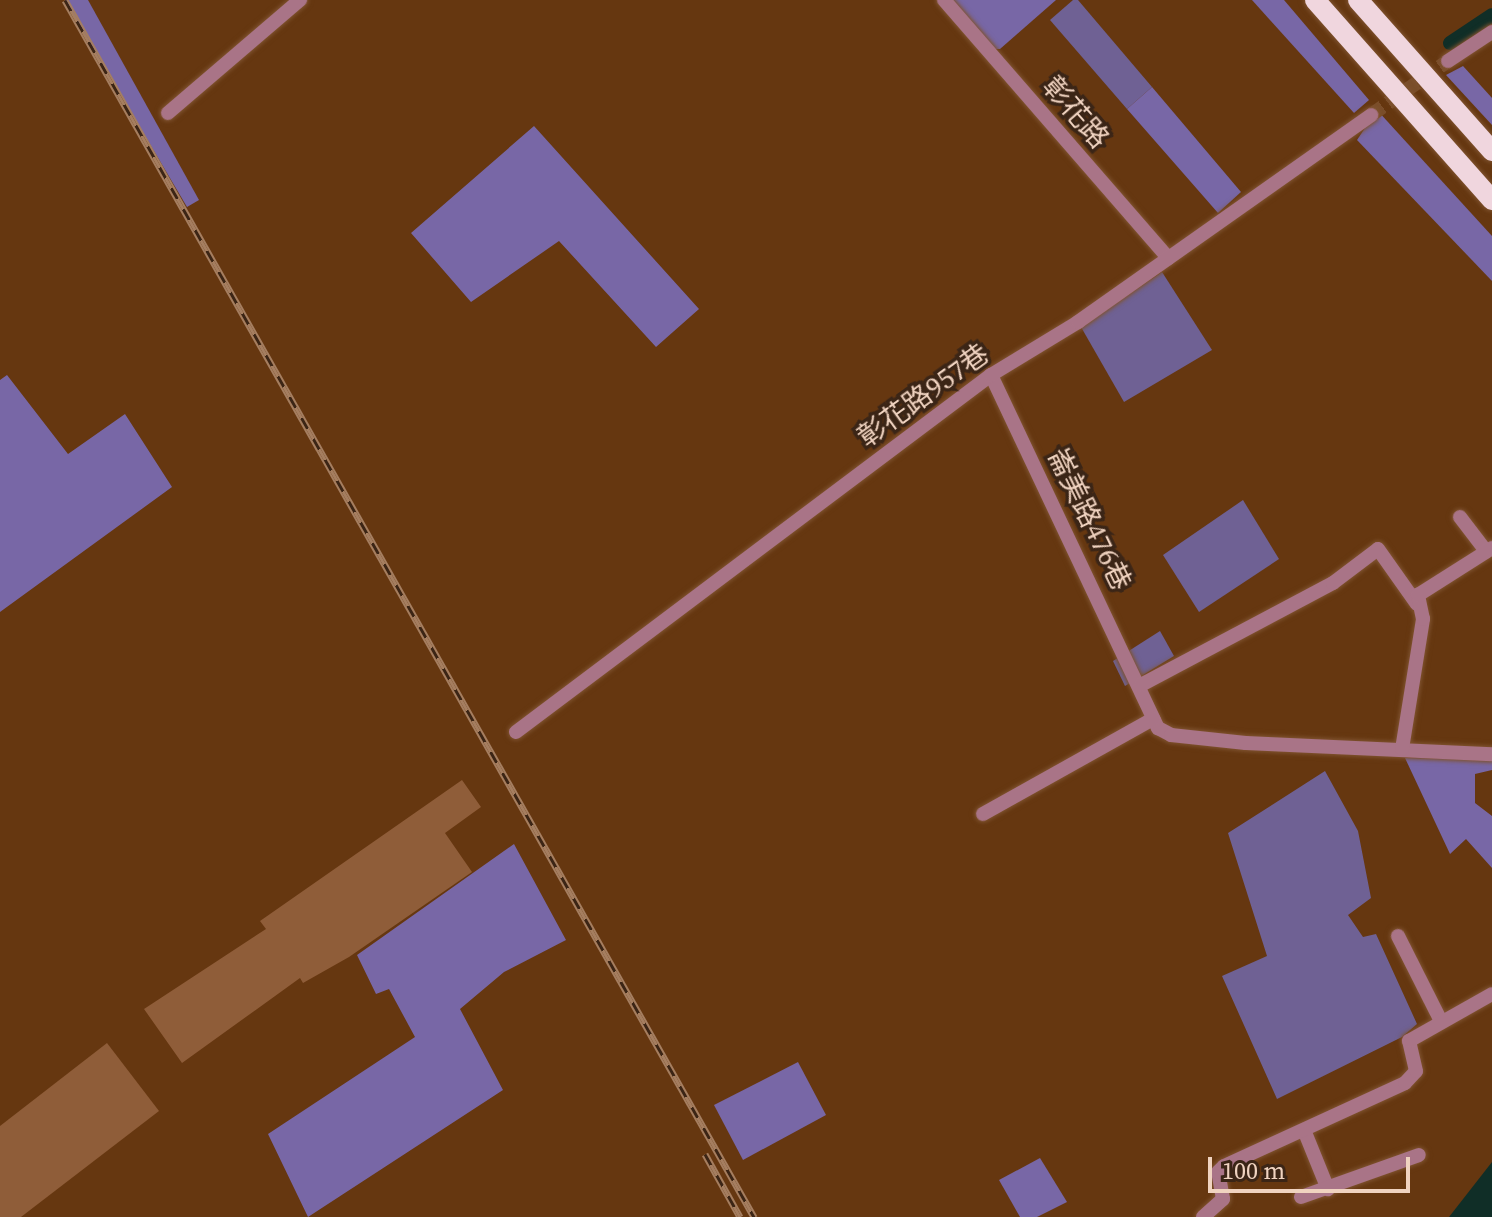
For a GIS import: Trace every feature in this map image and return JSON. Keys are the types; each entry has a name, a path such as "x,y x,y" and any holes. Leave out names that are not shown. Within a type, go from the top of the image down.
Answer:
{"highway":[{"path":"1315,0 1492,200"},
{"path":"1358,0 1492,151"}],"street":[{"path":"168,113 300,0"},
{"name":"彰花路","path":"944,0 1168,258"},
{"path":"1448,61 1492,32"},
{"name":"彰花路957巷","path":"516,732 991,375 1078,322 1371,115"},
{"name":"崙美路476巷","path":"991,375 1141,685 1153,719"},
{"path":"1417,604 1418,595 1489,550 1460,517"},
{"path":"1141,685 1333,583 1378,549 1417,604 1423,619 1402,749"},
{"path":"983,814 1153,719 1171,735 1492,754"},
{"path":"1398,936 1441,1021"},
{"path":"1203,1217 1223,1199 1218,1172 1224,1166 1413,1078 1416,1071 1409,1041 1492,994"},
{"path":"1304,1130 1328,1189"},
{"path":"1301,1197 1419,1155"}],"shaded area":[{"path":"65,0 88,0 199,200 187,207"},
{"path":"948,0 1056,0 1000,49 991,49"},
{"path":"1073,0 1078,0 1152,87 1127,109 1050,20"},
{"path":"1252,0 1284,0 1369,100 1354,113"},
{"path":"1463,66 1492,98 1492,125 1446,75"},
{"path":"1152,87 1241,192 1218,213 1127,109"},
{"path":"1377,110 1492,236 1492,281 1357,140"},
{"path":"534,126 699,309 656,347 559,241 471,302 411,233"},
{"path":"1162,272 1212,350 1124,402 1081,327"},
{"path":"7,375 68,454 125,414 172,487 0,612 0,380"},
{"path":"1243,500 1279,559 1199,612 1163,555"},
{"path":"1160,631 1174,656 1125,686 1113,661"},
{"path":"1405,758 1492,759 1492,770 1475,774 1475,803 1492,816 1492,868 1466,839 1450,854"},
{"path":"1325,771 1358,831 1371,898 1348,915 1363,937 1376,934 1417,1024 1402,1037 1277,1099 1222,976 1267,956 1228,833"},
{"path":"514,844 566,940 504,972 460,1009 503,1090 308,1217 268,1134 415,1037 389,989 376,994 357,955"},
{"path":"798,1062 826,1115 743,1160 714,1105"},
{"path":"1040,1158 1067,1202 1037,1217 1020,1217 999,1180"}],"water":[{"path":"1492,1162 1492,1217 1449,1217"}],"building":[{"path":"462,780 481,807 445,833 472,872 349,957 303,983 300,978 182,1063 144,1009 266,929 260,921"},
{"path":"107,1043 159,1111 21,1217 0,1217 0,1126"}],"waterway":[{"path":"1450,43 1492,15"}],"tunnel":[{"path":"1371,115 1448,61"}],"railway":[{"path":"65,0 754,1217"},
{"path":"705,1154 740,1217"}]}
